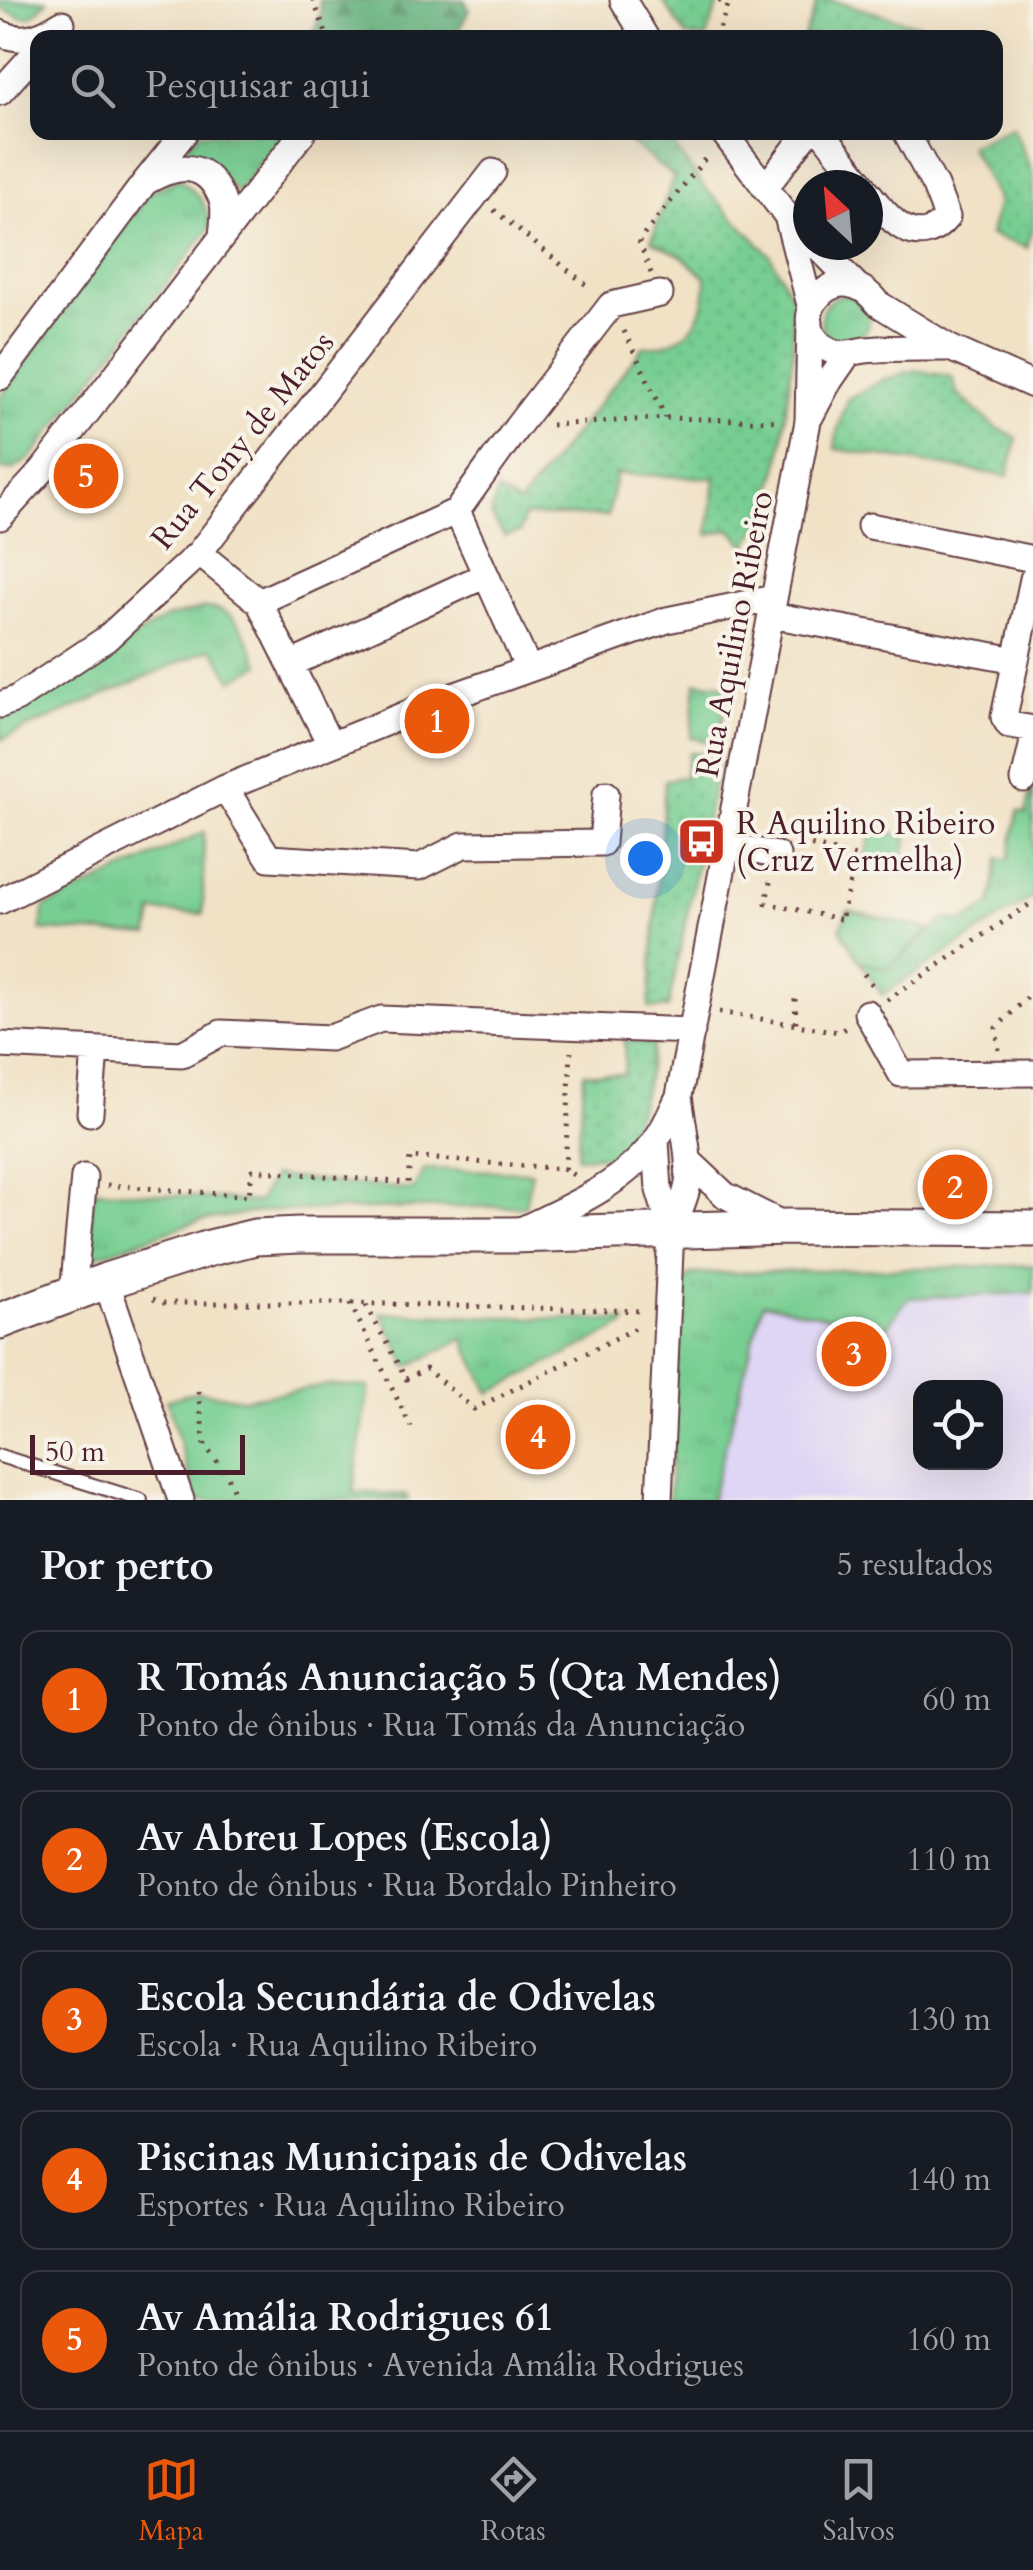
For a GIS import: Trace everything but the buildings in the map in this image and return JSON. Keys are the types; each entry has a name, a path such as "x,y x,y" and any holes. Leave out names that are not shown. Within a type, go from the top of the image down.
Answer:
{"main road":[{"path":"0,1321 89,1287 254,1238 789,1228 1033,1229"}],"street":[{"path":"56,30 76,0"},
{"path":"624,0 641,30"},
{"path":"0,33 30,39"},
{"path":"0,92 30,59"},
{"path":"0,376 179,140"},
{"path":"0,517 42,471 297,140"},
{"name":"Rua Aquilino Ribeiro","path":"729,140 793,222"},
{"path":"765,188 802,140"},
{"path":"828,140 851,170"},
{"path":"883,211 900,228 923,232 938,228 947,217 910,140"},
{"path":"145,182 164,171 182,167 200,170 223,201 222,236"},
{"name":"Rua Tony de Matos","path":"0,705 16,699 106,638 199,553 493,172"},
{"name":"Rua Aquilino Ribeiro","path":"510,1236 576,1204 626,1172 656,1140 679,1096 808,421 810,316 787,216"},
{"path":"831,260 877,303 950,348 1033,384"},
{"path":"856,285 828,287 818,296 810,316 814,336 822,346 834,352 950,348"},
{"path":"260,602 458,511 610,304 660,294"},
{"path":"855,352 872,342 878,330 877,303"},
{"name":"Rua Aquilino Ribeiro","path":"808,421 828,382 855,352"},
{"path":"0,481 18,482 42,471"},
{"path":"458,511 528,668"},
{"path":"870,526 1033,558"},
{"path":"199,553 260,602 330,744"},
{"path":"291,664 486,575"},
{"path":"1024,780 1032,742 1028,728 1009,725 1004,717 1033,579"},
{"path":"0,901 225,788 528,668 667,620 772,606 1016,660"},
{"path":"225,788 268,858 419,866 463,845 602,843 606,794"},
{"path":"727,846 777,855"},
{"path":"867,1013 901,1074 1033,1073"},
{"path":"0,1045 182,1054 221,1033 330,1038 381,1019 692,1030"},
{"path":"90,1113 95,1050"},
{"name":"Rua Aquilino Ribeiro","path":"671,1230 688,1188 689,1161 679,1096"},
{"name":"Rua Aquilino Ribeiro","path":"656,1140 659,1190 671,1230 658,1500"},
{"path":"689,1161 725,1195 789,1228"},
{"path":"84,1180 89,1287 181,1500"}],"lane":[{"path":"0,1456 142,1500"}],"path":[{"path":"313,0 325,30"},
{"path":"718,0 729,3 719,30"},
{"path":"660,294 639,241 719,140"},
{"path":"476,196 610,304 666,418"},
{"path":"517,426 666,418 808,421"},
{"path":"780,838 856,856 843,920 766,903 777,855 780,838"},
{"path":"1001,1073 996,1028 1033,992"},
{"path":"795,999 796,1024"},
{"path":"565,1168 572,1026"},
{"path":"84,1180 249,1196 252,1170 408,1182 410,1156 565,1168 583,1181"},
{"path":"164,1303 669,1311"},
{"path":"350,1303 411,1427"},
{"path":"365,1304 406,1379 426,1369 474,1409 669,1311"},
{"path":"198,1391 205,1446 228,1476 237,1500"}],"shaded area":[{"path":"1033,1265 1033,1500 669,1500 691,1274"}],"green space":[{"path":"0,0 47,0 30,17 21,17 0,8"},
{"path":"319,0 465,0 469,10 459,30 315,30 321,13"},
{"path":"662,0 720,0 709,30 682,30"},
{"path":"818,0 831,0 936,30 807,30"},
{"path":"1013,126 1033,175 1033,227 1027,248 990,235 998,200 969,146 982,140 1003,140 1003,131"},
{"path":"192,140 279,140 237,192 199,155 183,150"},
{"path":"627,140 670,140 703,186 770,255 792,296 793,354 780,461 764,517 747,546 730,529 708,535 715,478 616,474 608,516 524,516 520,532 504,536 491,515 497,491 519,504 643,347 671,342 698,318 706,278 682,256 651,241 674,177"},
{"path":"179,179 201,199 210,228 30,459 12,470 0,469 0,397 151,191"},
{"path":"845,295 862,302 869,319 862,336 845,343 828,336 821,319 828,302"},
{"path":"915,370 952,377 957,393 994,426 1017,438 1008,476 835,449 847,399 882,380"},
{"path":"204,608 226,612 233,618 260,665 232,680 212,648 0,740 0,719 166,618"},
{"path":"696,682 722,685 727,692 719,744 691,738"},
{"path":"689,753 720,754 668,1008 649,1008 665,780 684,777"},
{"path":"1033,779 1033,897 882,995 860,961 887,969 946,918 963,922 991,904 999,858 1009,859 1018,811 1026,813"},
{"path":"872,828 908,837 901,867 865,859"},
{"path":"204,832 203,914 153,912 149,935 40,930 45,907"},
{"path":"848,910 930,930 887,969 860,961 840,929"},
{"path":"625,1040 654,1043 636,1116 613,1156 577,1157 584,1073 624,1074"},
{"path":"425,1169 532,1172 525,1206 267,1211 198,1221 86,1260 94,1189 258,1202 273,1176 413,1190"},
{"path":"1033,1265 1033,1293 908,1298 885,1329 763,1303 711,1500 669,1500 679,1288 691,1274"},
{"path":"381,1313 626,1321 625,1325 490,1393 463,1339 408,1367"},
{"path":"329,1385 369,1387 353,1492 406,1495 408,1500 196,1500 167,1400 198,1391 243,1399"}],"place":[{"name":"Av Amália Rodrigues 61","path":"86,476"},
{"name":"R Tomás Anunciação 5 (Qta Mendes)","path":"437,721"},
{"name":"R Aquilino Ribeiro (Cruz Vermelha)","path":"701,841"},
{"name":"Av Abreu Lopes (Escola)","path":"955,1187"},
{"name":"Escola Secundária de Odivelas","path":"854,1354"},
{"name":"Piscinas Municipais de Odivelas","path":"538,1437"}]}
